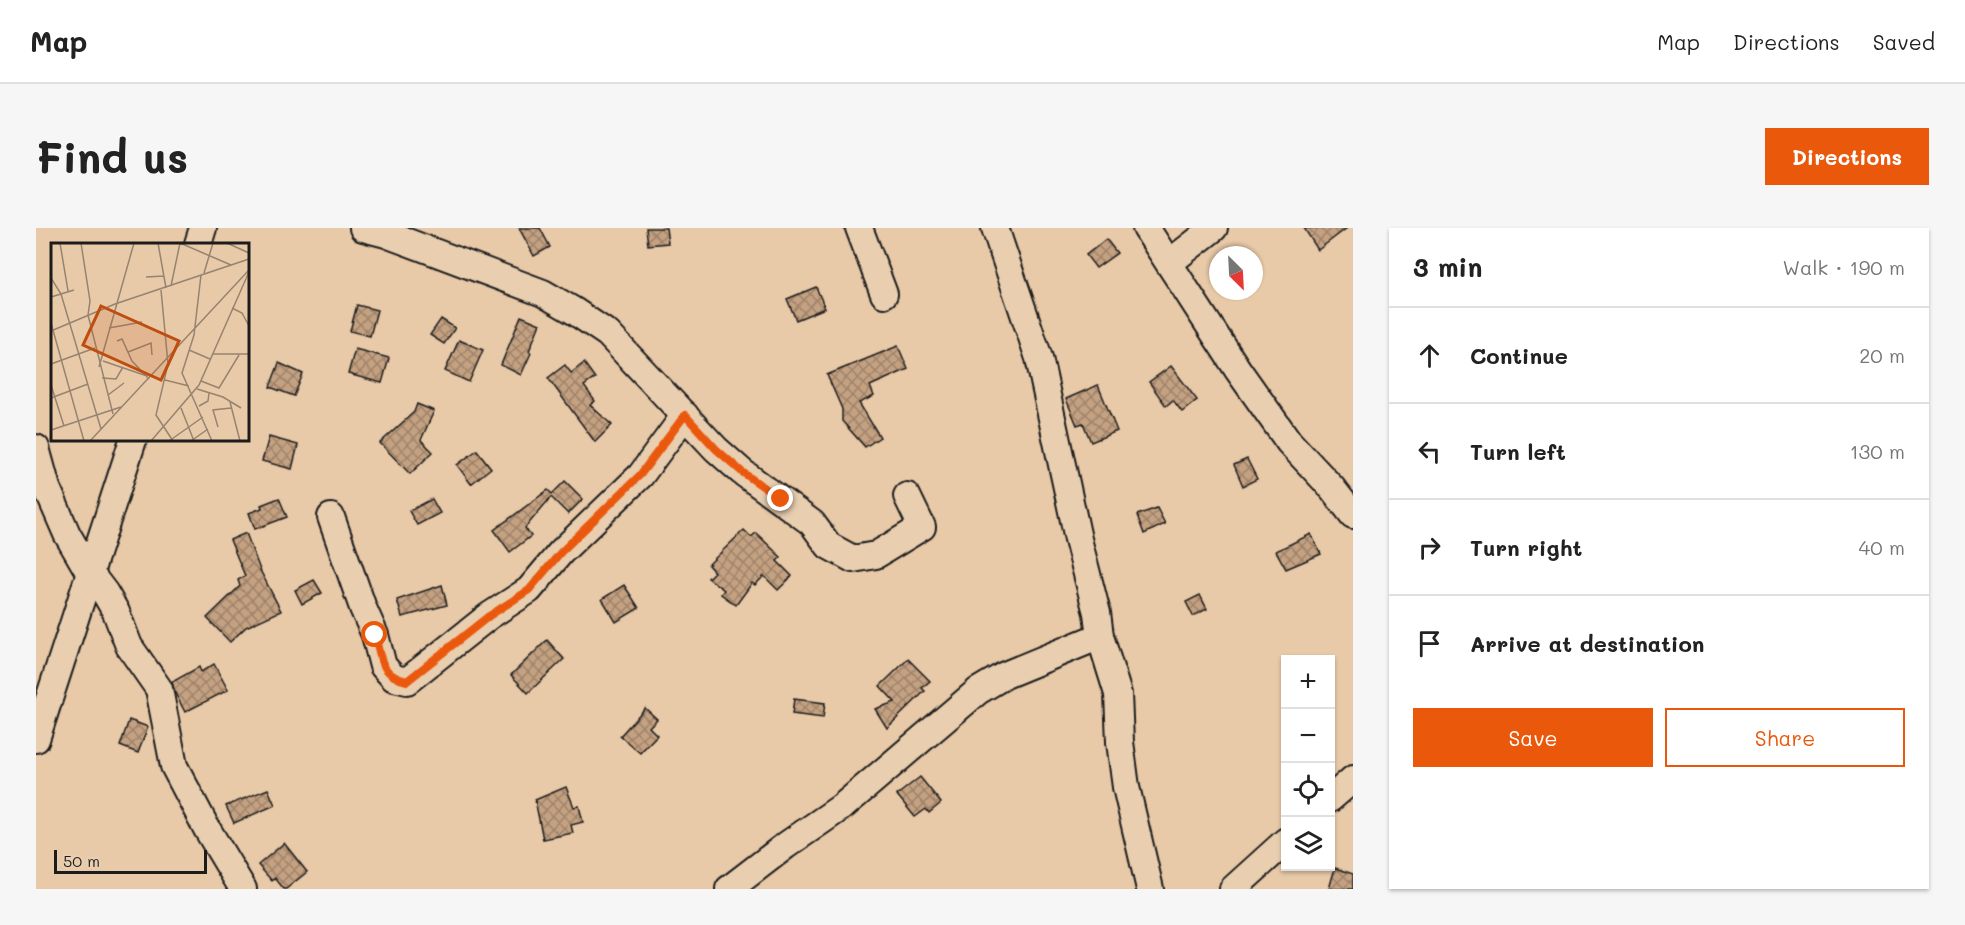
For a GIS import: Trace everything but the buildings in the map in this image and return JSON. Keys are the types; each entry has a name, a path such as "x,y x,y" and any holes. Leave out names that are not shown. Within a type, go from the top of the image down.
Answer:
{"street":[{"path":"198,243 203,228"},
{"path":"363,228 386,234 543,293 574,311 608,334 716,449 742,472 812,523 829,546 853,559 876,555 922,527 907,496"},
{"path":"859,228 884,294"},
{"path":"995,228 1039,358 1077,539 1097,613 1100,636 1118,694 1120,742 1126,787 1150,889"},
{"path":"1146,228 1238,370 1289,442 1332,488 1353,515"},
{"path":"1170,263 1214,228"},
{"path":"331,517 363,608 375,635 383,666 394,678 407,681 489,616 529,590 561,552 640,475 685,415"},
{"path":"36,739 133,441"},
{"path":"36,448 47,488 67,534 89,572 105,592 116,612 129,646 159,689 174,766 207,829 243,889"},
{"path":"729,889 785,846 843,806 978,691 1005,675 1100,636"},
{"path":"1335,795 1353,779"},
{"path":"1233,889 1281,846"}],"route":[{"path":"375,635 383,666 394,678 407,681 489,616 529,590 561,552 640,475 685,415 716,449 742,472 781,499"}]}
